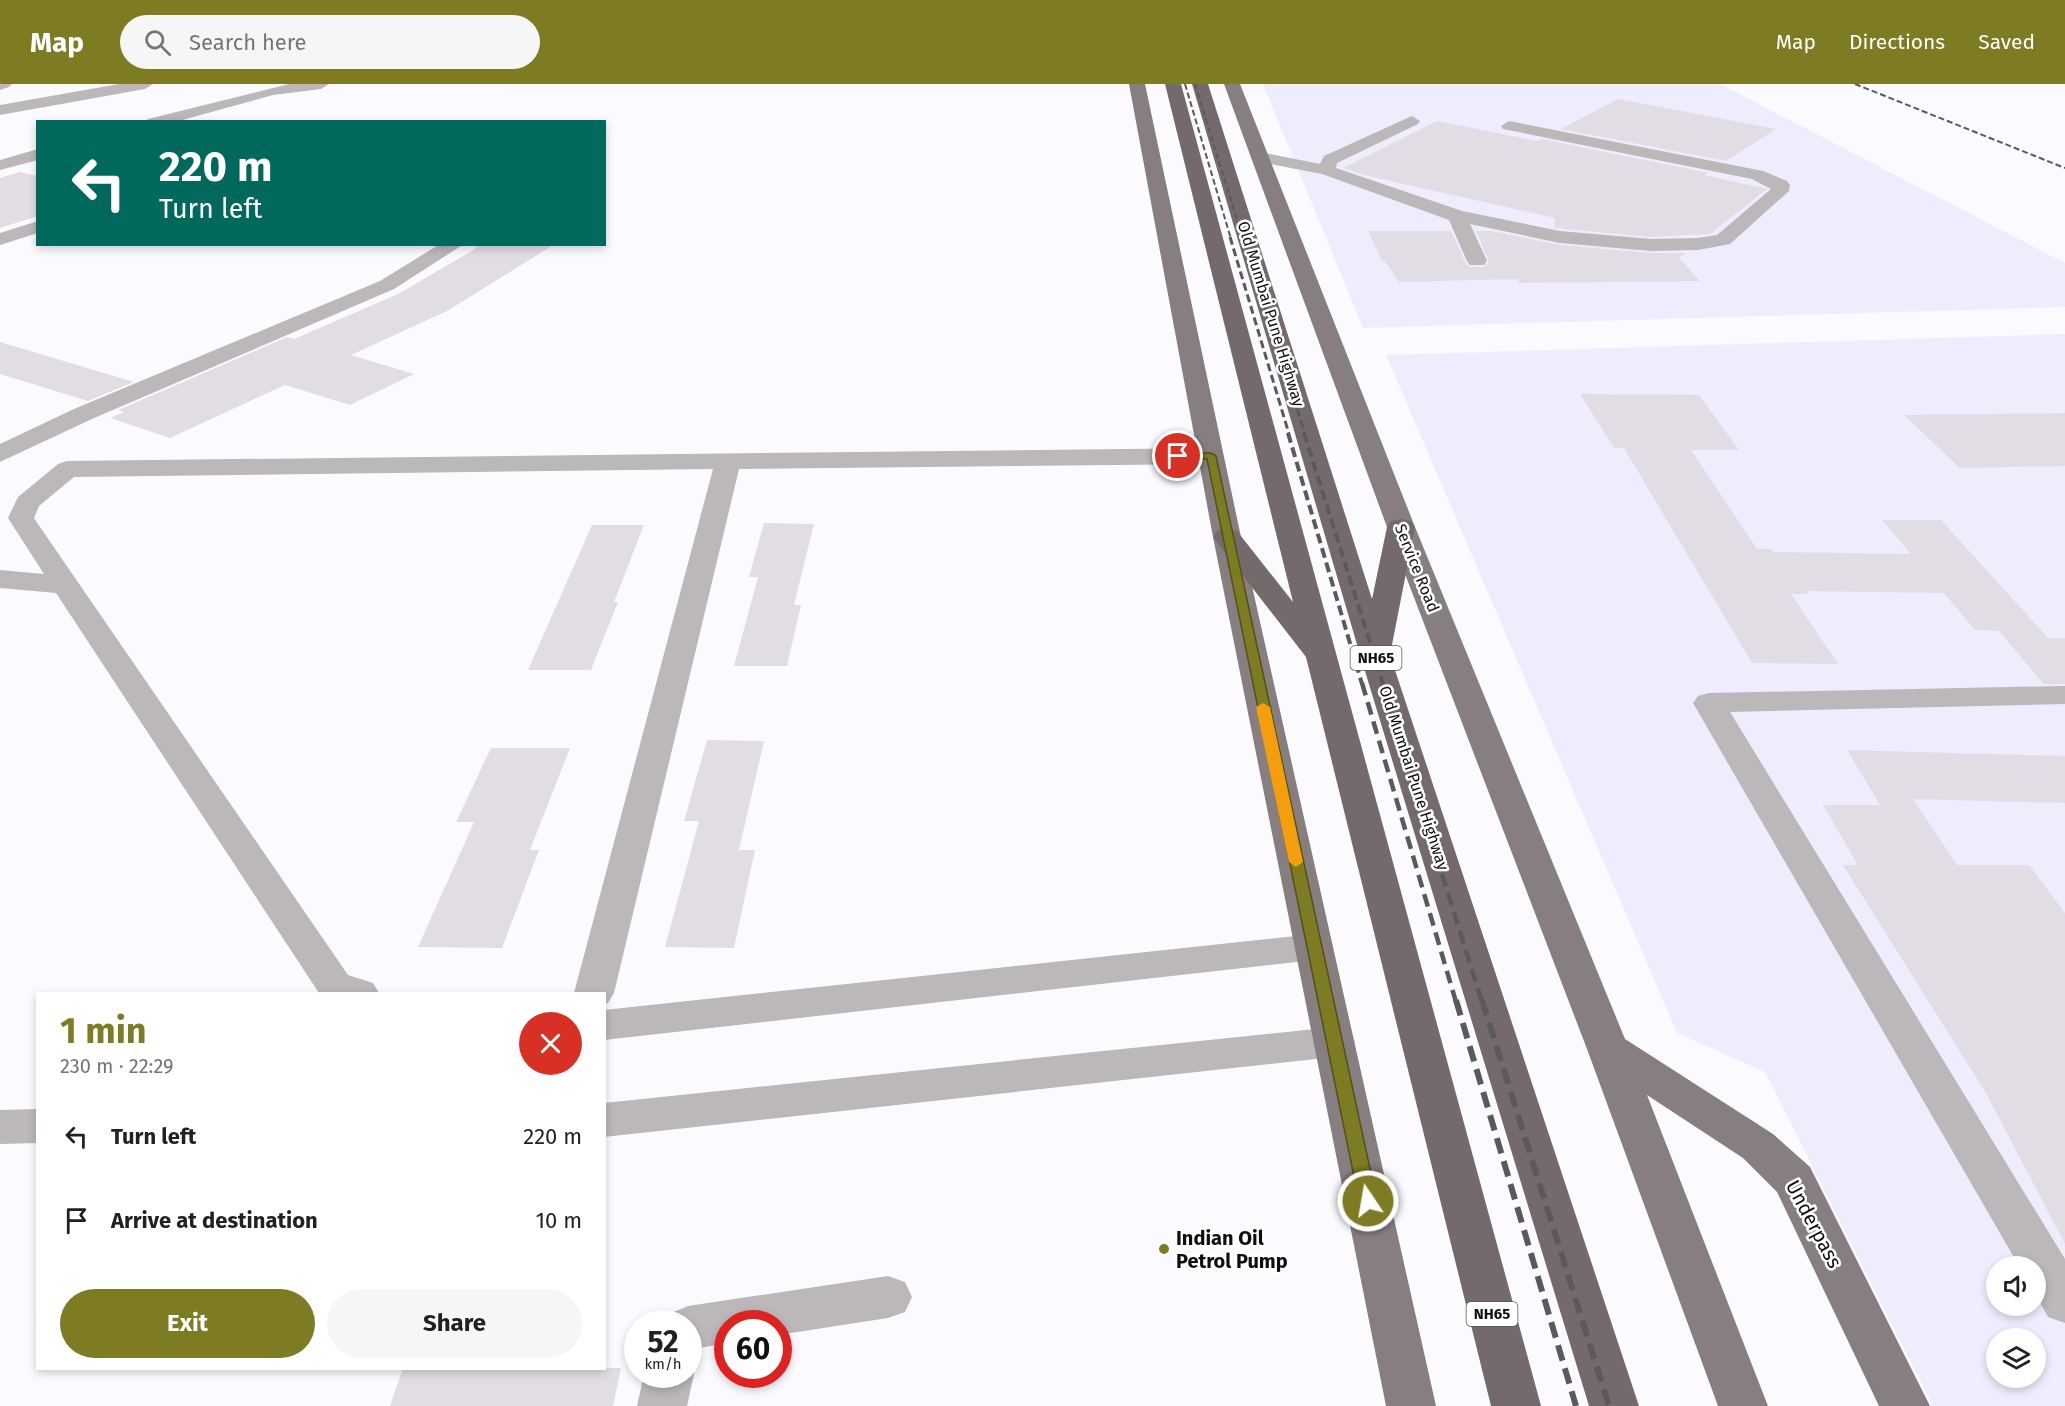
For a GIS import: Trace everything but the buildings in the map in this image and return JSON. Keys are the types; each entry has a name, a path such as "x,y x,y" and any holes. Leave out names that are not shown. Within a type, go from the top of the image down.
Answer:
{"highway":[{"name":"Old Mumbai Pune Highway","path":"1173,84 1516,1406"},
{"name":"Old Mumbai Pune Highway","path":"1200,84 1376,658 1614,1406"},
{"path":"1376,658 1401,526"},
{"path":"1227,537 1323,661"}],"main road":[{"path":"1137,84 1227,537 1411,1406"},
{"name":"Service Road","path":"1232,84 1401,526 1608,1049 1743,1406"},
{"name":"Underpass","path":"1608,1049 1758,1146 1794,1180 1905,1406"}],"street":[{"path":"0,103 107,84"},
{"path":"0,110 145,84"},
{"path":"161,120 272,90 321,84"},
{"path":"1326,171 1330,160 1412,121"},
{"path":"1260,157 1326,171 1457,216 1581,239 1651,244 1698,244 1723,240 1780,191 1781,185 1757,175 1509,126"},
{"path":"0,165 36,155"},
{"path":"1457,216 1477,261"},
{"path":"0,239 36,227"},
{"path":"452,246 387,285 84,414 0,454 25,462 67,469 1211,456"},
{"path":"594,992 728,462"},
{"path":"67,469 27,503 21,518 334,985 356,992"},
{"path":"0,579 64,585"},
{"path":"2065,695 1709,703 2065,1302"},
{"path":"606,1025 1314,947"},
{"path":"606,1120 1334,1042"},
{"path":"0,1126 36,1126"},
{"path":"702,1326 888,1297"},
{"path":"662,1406 666,1388"}],"shaded area":[{"path":"1263,84 1720,84 2065,263 2065,307 1363,328"},
{"path":"2065,334 2065,1406 1933,1406 1765,1072 1677,1033 1386,355"}],"railway":[{"path":"1185,84 1231,239"},
{"path":"1195,84 1243,239"},
{"path":"1855,84 2065,168"},
{"path":"1230,237 1289,434"},
{"path":"1243,237 1305,434"},
{"path":"1288,433 1362,684"},
{"path":"1304,433 1383,684"},
{"path":"1362,683 1456,1002"},
{"path":"1382,683 1482,1002"},
{"path":"1456,1000 1576,1406"},
{"path":"1482,1000 1609,1406"}],"slow traffic":[{"path":"1263,707 1296,862"}],"place":[{"name":"Indian Oil Petrol Pump","path":"1164,1249"}],"route":[{"path":"1178,456 1211,456 1368,1201"}]}
